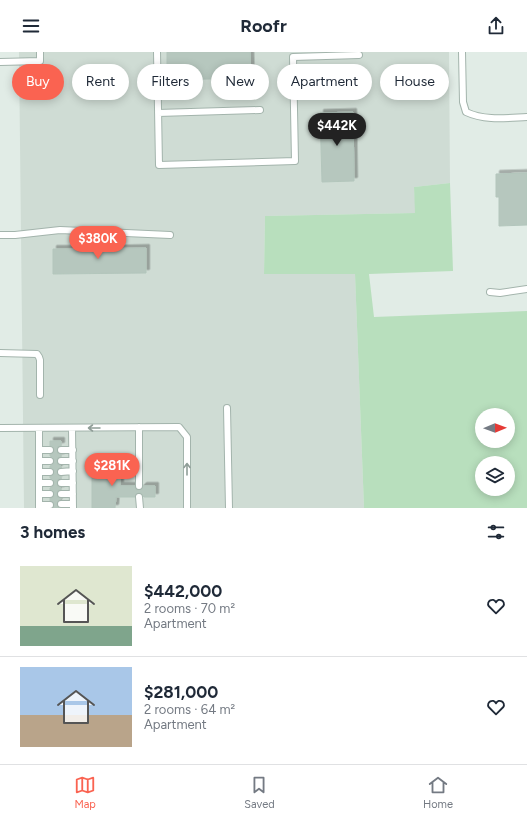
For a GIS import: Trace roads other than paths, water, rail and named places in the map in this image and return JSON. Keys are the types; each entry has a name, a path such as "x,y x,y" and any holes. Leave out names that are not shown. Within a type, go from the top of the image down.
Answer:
{"lane":[{"path":"0,62 40,61 40,52"},
{"path":"157,52 159,165 295,161 293,57 359,55"},
{"path":"462,52 463,102 466,112 474,116 484,118 527,117"},
{"path":"158,113 260,110"},
{"path":"0,235 16,235 60,230 170,236"},
{"path":"490,292 500,293 527,289"},
{"path":"0,353 36,354 39,357 40,395"},
{"path":"227,408 229,508"},
{"path":"139,427 140,486"},
{"path":"0,428 179,427 187,437 187,508"},
{"path":"39,428 39,506 50,505"},
{"path":"61,504 73,506 72,428"},
{"path":"39,450 50,450"},
{"path":"61,450 73,450"},
{"path":"61,461 73,460"},
{"path":"39,461 50,461"},
{"path":"61,472 73,471"},
{"path":"39,472 50,472"},
{"path":"39,483 50,483"},
{"path":"61,483 73,483"},
{"path":"39,494 50,494"},
{"path":"61,494 73,494"},
{"path":"140,497 140,508"}]}
